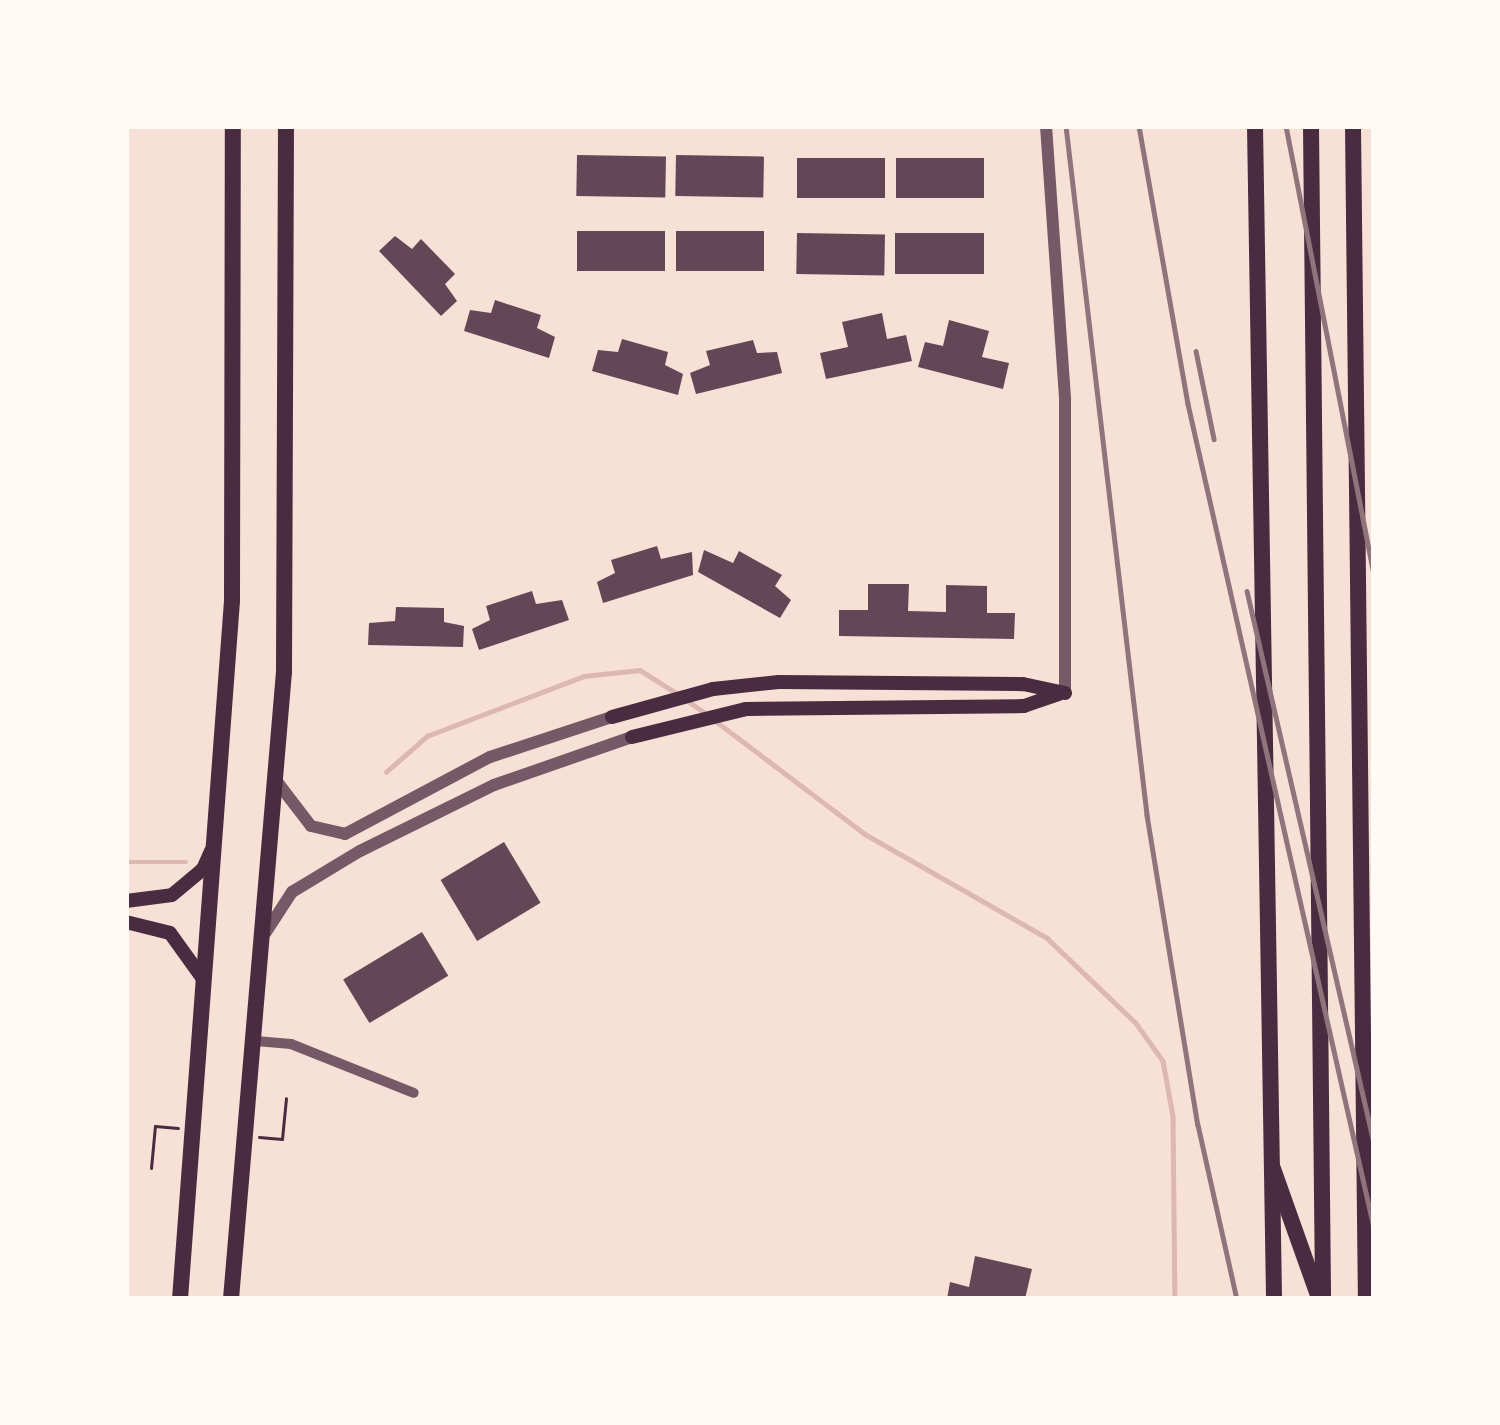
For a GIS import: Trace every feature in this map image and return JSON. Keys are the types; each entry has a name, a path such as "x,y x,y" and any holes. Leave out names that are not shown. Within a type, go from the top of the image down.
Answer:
{"main road":[{"path":"179,1299 218,835 232,601 233,126"},
{"path":"231,1299 278,783 289,512 286,126"},
{"path":"1255,126 1274,1299"},
{"path":"1311,126 1321,1299"},
{"path":"1353,126 1366,1299"},
{"path":"612,717 713,689 778,682 1023,684 1065,693"},
{"path":"632,737 748,709 1024,706 1065,693"},
{"path":"126,901 172,895 189,883 218,835"},
{"path":"126,922 170,933 206,984"},
{"path":"1272,1166 1321,1299"}],"street":[{"path":"1046,126 1065,399 1065,693"},
{"path":"278,783 311,826 345,834 490,757 612,717"},
{"path":"266,933 292,892 360,851 494,785 632,737"},
{"path":"256,1041 291,1043 414,1093"}],"path":[{"path":"239,1135 282,1139 286,1098"},
{"path":"151,1168 155,1126 197,1130"}],"building":[{"path":"577,155 666,157 665,198 576,196"},
{"path":"676,155 764,157 763,198 675,196"},
{"path":"797,158 885,158 885,198 797,198"},
{"path":"896,158 984,158 984,198 896,198"},
{"path":"577,231 665,231 665,271 577,271"},
{"path":"676,231 764,231 764,271 676,271"},
{"path":"797,233 885,235 884,276 796,274"},
{"path":"895,233 984,233 984,274 895,274"},
{"path":"395,236 412,249 421,239 455,274 445,284 457,301 441,316 379,251"},
{"path":"495,300 541,315 537,328 555,337 549,358 464,331 470,310 491,313"},
{"path":"882,313 887,339 906,335 912,361 826,379 820,353 848,347 842,322"},
{"path":"949,320 989,331 982,357 1009,363 1003,389 918,367 925,342 943,346"},
{"path":"622,339 668,352 665,365 683,374 678,395 592,371 598,350 618,352"},
{"path":"753,340 757,353 777,352 782,373 696,394 690,373 710,365 706,351"},
{"path":"657,546 661,559 692,552 693,575 603,603 597,582 615,573 611,560"},
{"path":"704,550 733,563 739,551 782,575 775,586 791,600 780,618 698,572"},
{"path":"868,584 909,584 908,611 946,612 946,585 987,586 987,613 1015,613 1014,639 839,636 839,610 868,610"},
{"path":"532,591 536,604 562,600 569,620 479,650 472,629 490,620 486,606"},
{"path":"396,607 444,608 444,622 464,626 463,647 368,645 369,623 395,621"},
{"path":"504,842 541,903 477,941 441,880"},
{"path":"422,932 448,976 369,1023 343,979"},
{"path":"975,1256 1032,1269 1025,1299 947,1299 950,1282 969,1287"}],"waterway":[{"path":"386,772 427,736 584,676 640,670 678,694"},
{"path":"688,701 708,715"},
{"path":"717,722 865,834 1047,938 1136,1023 1163,1061 1173,1116 1175,1299"},
{"path":"126,862 186,862"}],"railway":[{"path":"1066,126 1147,815 1198,1125 1237,1299"},
{"path":"1139,126 1188,404 1374,1228"},
{"path":"1286,126 1374,576"},
{"path":"1196,351 1214,439"},
{"path":"1247,591 1374,1143"}]}
